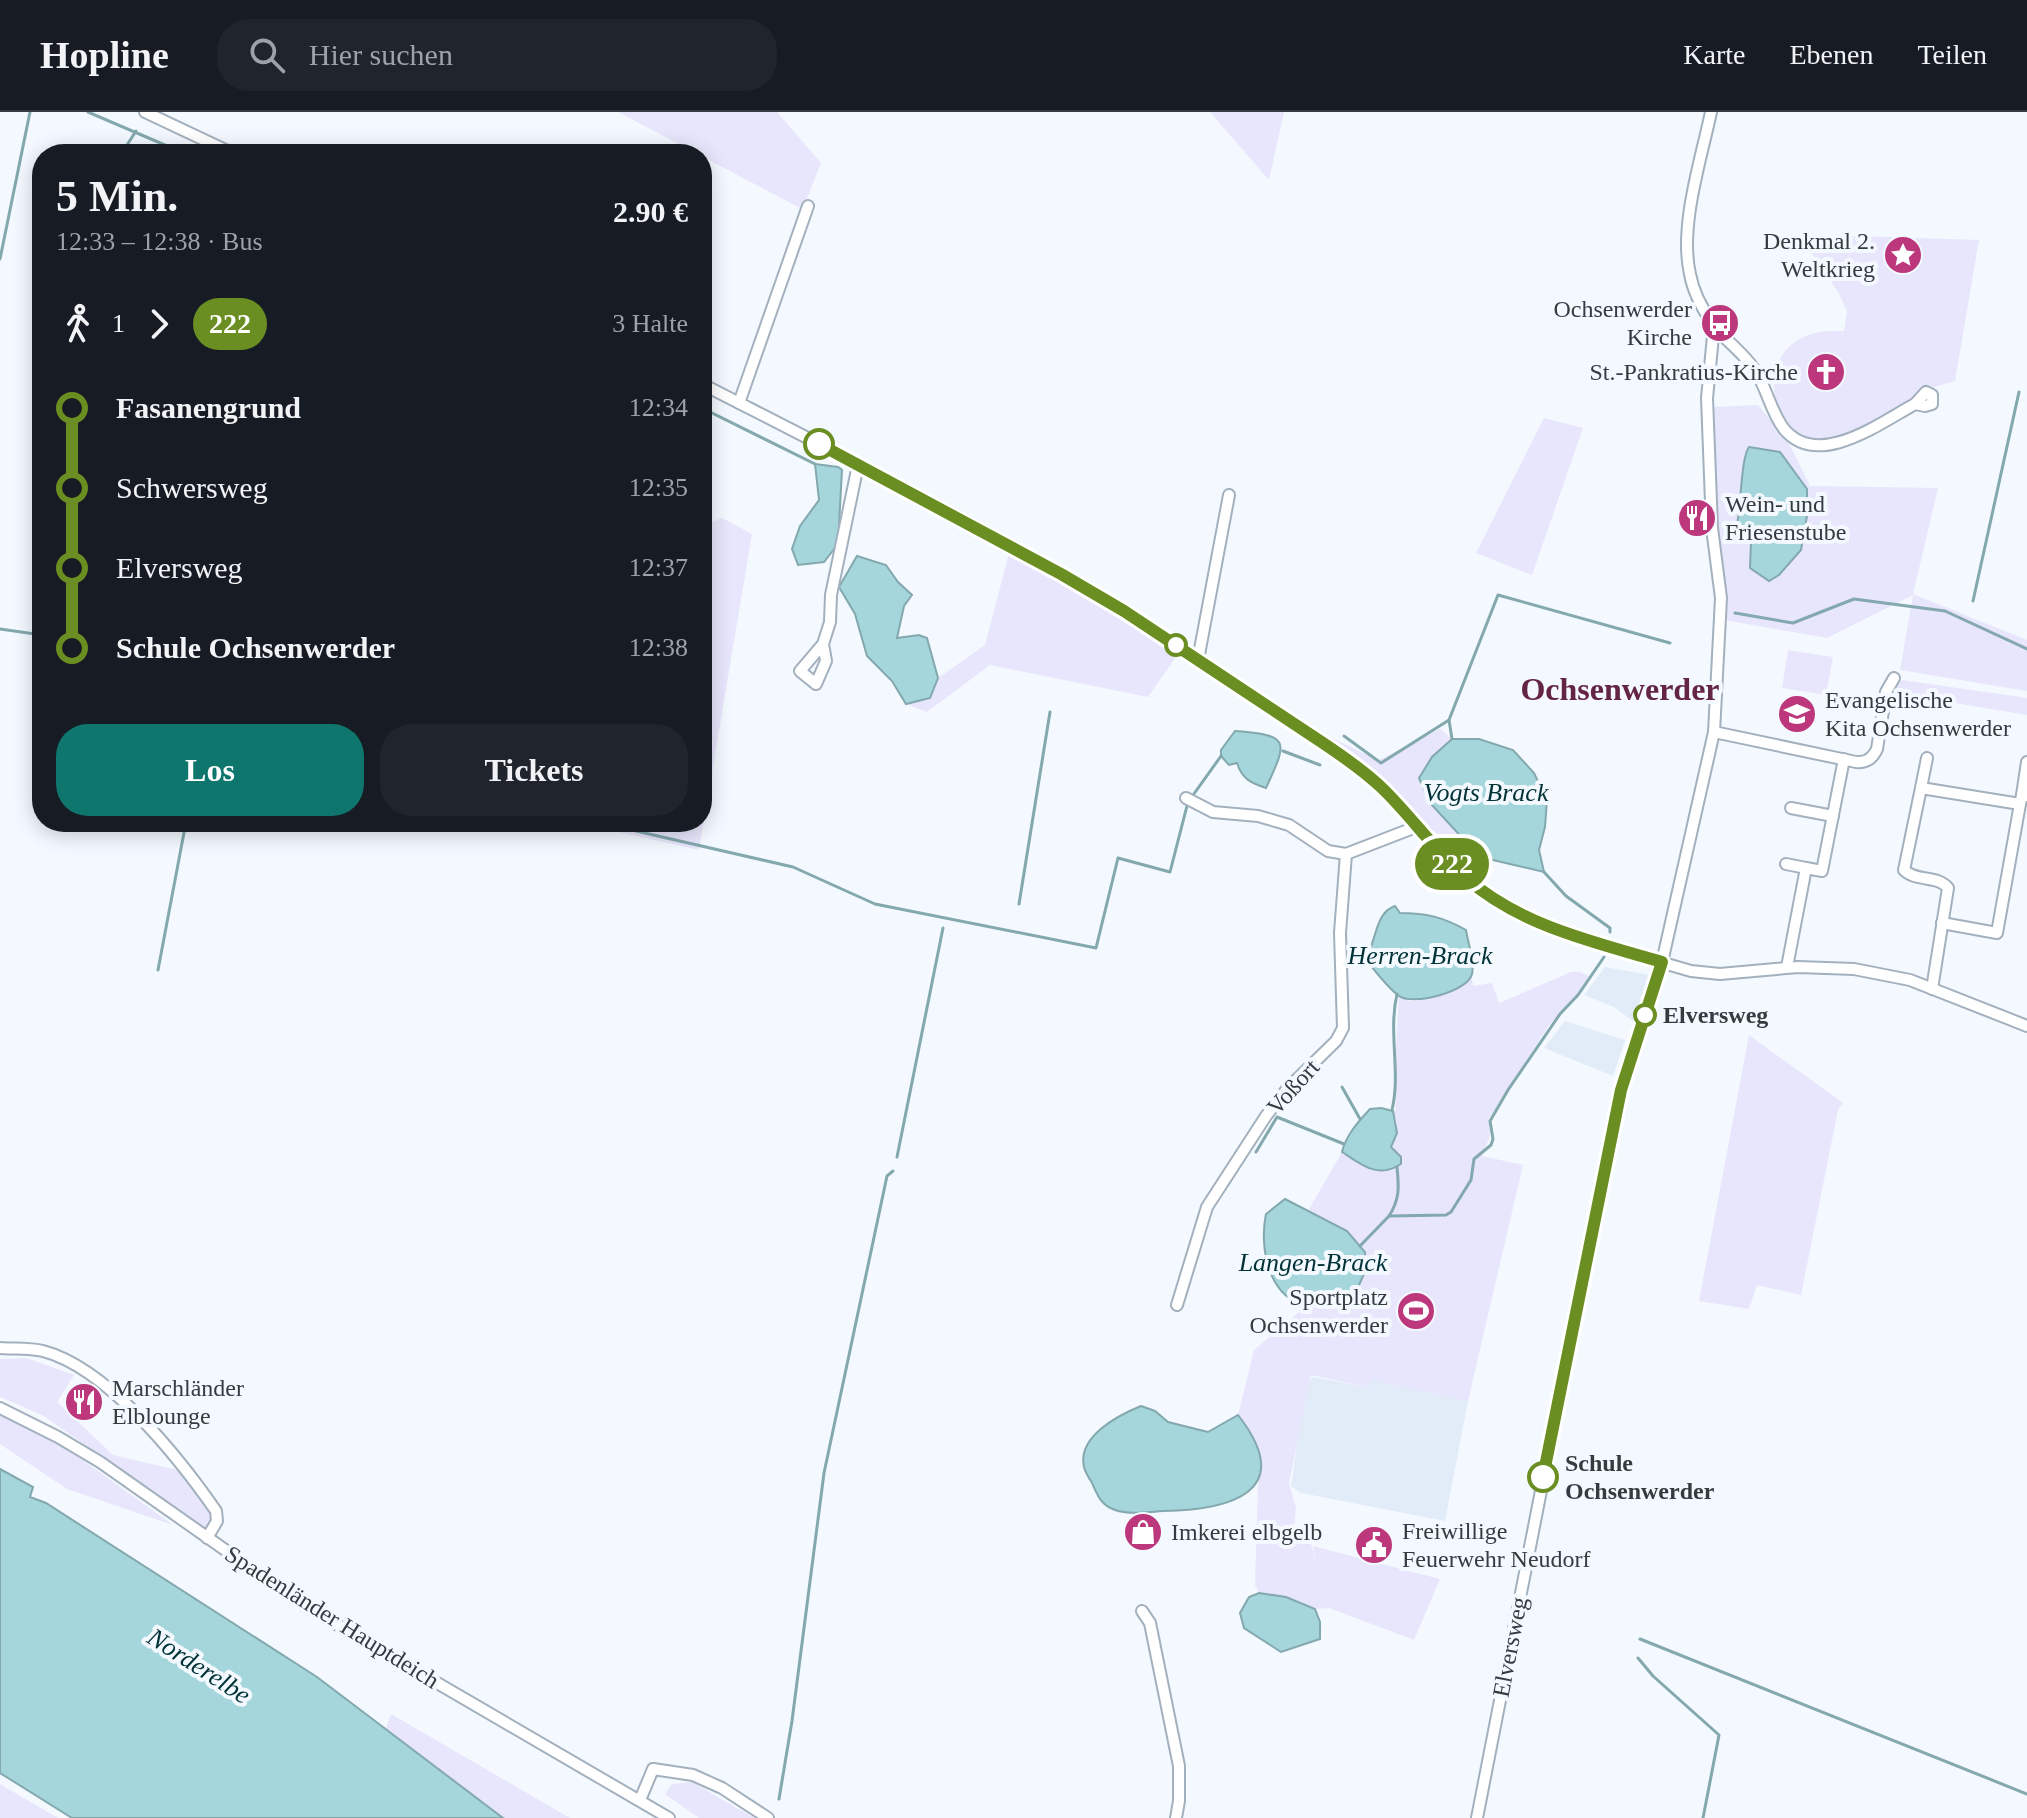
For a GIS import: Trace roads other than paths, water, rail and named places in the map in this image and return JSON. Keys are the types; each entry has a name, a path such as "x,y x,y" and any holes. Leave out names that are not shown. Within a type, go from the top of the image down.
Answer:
{"street":[{"path":"145,112 213,144"},
{"path":"1711,112 1687,235 1689,273 1714,326 1754,368 1784,428 1797,440 1811,446 1837,445 1915,404"},
{"path":"739,403 808,206"},
{"name":"Elversweg","path":"1477,1818 1608,1148 1630,1059 1662,962 1714,732 1721,598 1711,514 1707,398 1714,326"},
{"path":"712,389 1061,574 1198,660 1349,760 1383,789 1467,879 1522,916 1567,935 1691,971 1720,974 1787,967 1854,969 1910,980 2027,1026"},
{"path":"823,644 830,622 831,595 858,465"},
{"path":"1198,660 1229,495"},
{"path":"1714,732 1864,762 1875,752 1886,692 1894,678"},
{"path":"1927,758 1904,870 1909,875 1947,885 1932,989"},
{"path":"1786,864 1822,871 1844,759"},
{"path":"1942,923 1997,933 2027,762"},
{"path":"1921,788 2023,798"},
{"path":"1186,798 1213,812 1258,816 1289,825 1328,851 1346,854 1416,827"},
{"path":"1791,808 1833,816"},
{"name":"Voßort","path":"1177,1305 1207,1207 1266,1116 1287,1089 1336,1041 1343,1028 1340,933 1346,854"},
{"path":"1787,967 1806,868"},
{"path":"0,1348 43,1351 70,1363 95,1378 133,1409 216,1511 217,1521 207,1538"},
{"name":"Spadenländer Hauptdeich","path":"0,1408 100,1462 305,1606 669,1818"},
{"path":"1142,1611 1150,1623 1179,1766 1176,1818"},
{"path":"640,1800 653,1769 693,1775 722,1788 768,1818"}],"water":[{"path":"1749,447 1780,452 1807,489 1807,516 1801,550 1779,575 1769,581 1750,568 1751,542 1737,524 1744,461"},
{"path":"815,464 842,470 838,544 824,562 798,565 792,549 800,526 819,500"},
{"path":"857,556 886,565 912,595 904,606 897,638 919,635 927,638 938,678 930,698 906,704 892,681 867,656 855,614 839,587"},
{"path":"1235,731 1267,735 1280,744 1278,760 1266,788 1248,780 1237,763 1229,765 1221,756 1221,750"},
{"name":"Vogts Brack","path":"1452,739 1479,739 1513,750 1534,773 1547,800 1539,850 1544,872 1480,857 1430,803 1419,778 1432,757"},
{"name":"Herren-Brack","path":"1395,906 1400,913 1434,917 1466,930 1473,964 1468,981 1451,992 1427,998 1406,999 1390,988 1365,958 1383,915"},
{"path":"1370,1109 1393,1111 1397,1133 1391,1147 1401,1157 1401,1164 1377,1170 1342,1152 1349,1134 1361,1119"},
{"name":"Langen-Brack","path":"1285,1199 1347,1231 1365,1252 1364,1274 1355,1294 1326,1305 1314,1306 1294,1301 1283,1293 1269,1269 1264,1227 1266,1214"},
{"path":"1141,1406 1155,1411 1168,1422 1208,1432 1238,1415 1255,1441 1261,1462 1258,1479 1248,1492 1211,1506 1139,1513 1110,1508 1100,1499 1086,1473 1084,1456 1087,1446 1102,1428"},
{"name":"Norderelbe","path":"0,1469 33,1487 30,1497 46,1503 317,1677 503,1818 72,1818 0,1773"},
{"path":"1259,1593 1286,1597 1315,1609 1320,1622 1320,1639 1281,1652 1244,1628 1240,1613 1249,1597"}],"waterway":[{"path":"0,259 30,112"},
{"path":"88,112 163,144"},
{"path":"128,144 136,131"},
{"path":"1973,601 2019,392"},
{"path":"712,413 815,464"},
{"path":"1449,720 1498,595 1670,643"},
{"path":"1735,613 1793,623 1854,599 1945,611 2027,649"},
{"path":"0,629 32,634"},
{"path":"1019,904 1050,712"},
{"path":"1344,736 1381,763 1449,720 1452,739"},
{"path":"1283,751 1320,765"},
{"path":"1191,798 1221,756"},
{"path":"641,832 793,867 875,904 1096,948 1118,858 1170,872 1188,802"},
{"path":"158,970 184,832"},
{"path":"1544,872 1566,896 1610,928 1610,932"},
{"path":"897,1157 943,928"},
{"path":"1360,1246 1389,1216 1446,1215 1451,1212 1471,1180 1474,1159 1491,1145 1490,1121 1508,1090 1604,957"},
{"path":"1392,1110 1397,994"},
{"path":"1342,1087 1360,1119"},
{"path":"1256,1152 1277,1117 1344,1144"},
{"path":"1389,1216 1398,1193 1397,1167"},
{"path":"779,1799 824,1473 887,1176 893,1171"},
{"path":"1640,1639 2027,1794"},
{"path":"1638,1658 1653,1676 1719,1735 1703,1818"}],"place":[{"name":"Denkmal 2. Weltkrieg","path":"1903,255"},
{"name":"Ochsenwerder Kirche","path":"1720,323"},
{"name":"St.-Pankratius-Kirche","path":"1826,372"},
{"name":"Wein- und Friesenstube","path":"1697,518"},
{"name":"Evangelische Kita Ochsenwerder","path":"1797,714"},
{"name":"Elversweg","path":"1645,1015"},
{"name":"Sportplatz Ochsenwerder","path":"1416,1311"},
{"name":"Marschländer Elblounge","path":"84,1402"},
{"name":"Schule Ochsenwerder","path":"1543,1477"},
{"name":"Imkerei elbgelb","path":"1143,1532"},
{"name":"Freiwillige Feuerwehr Neudorf","path":"1374,1545"}],"district":[{"name":"Ochsenwerder","path":"1620,689"}]}
